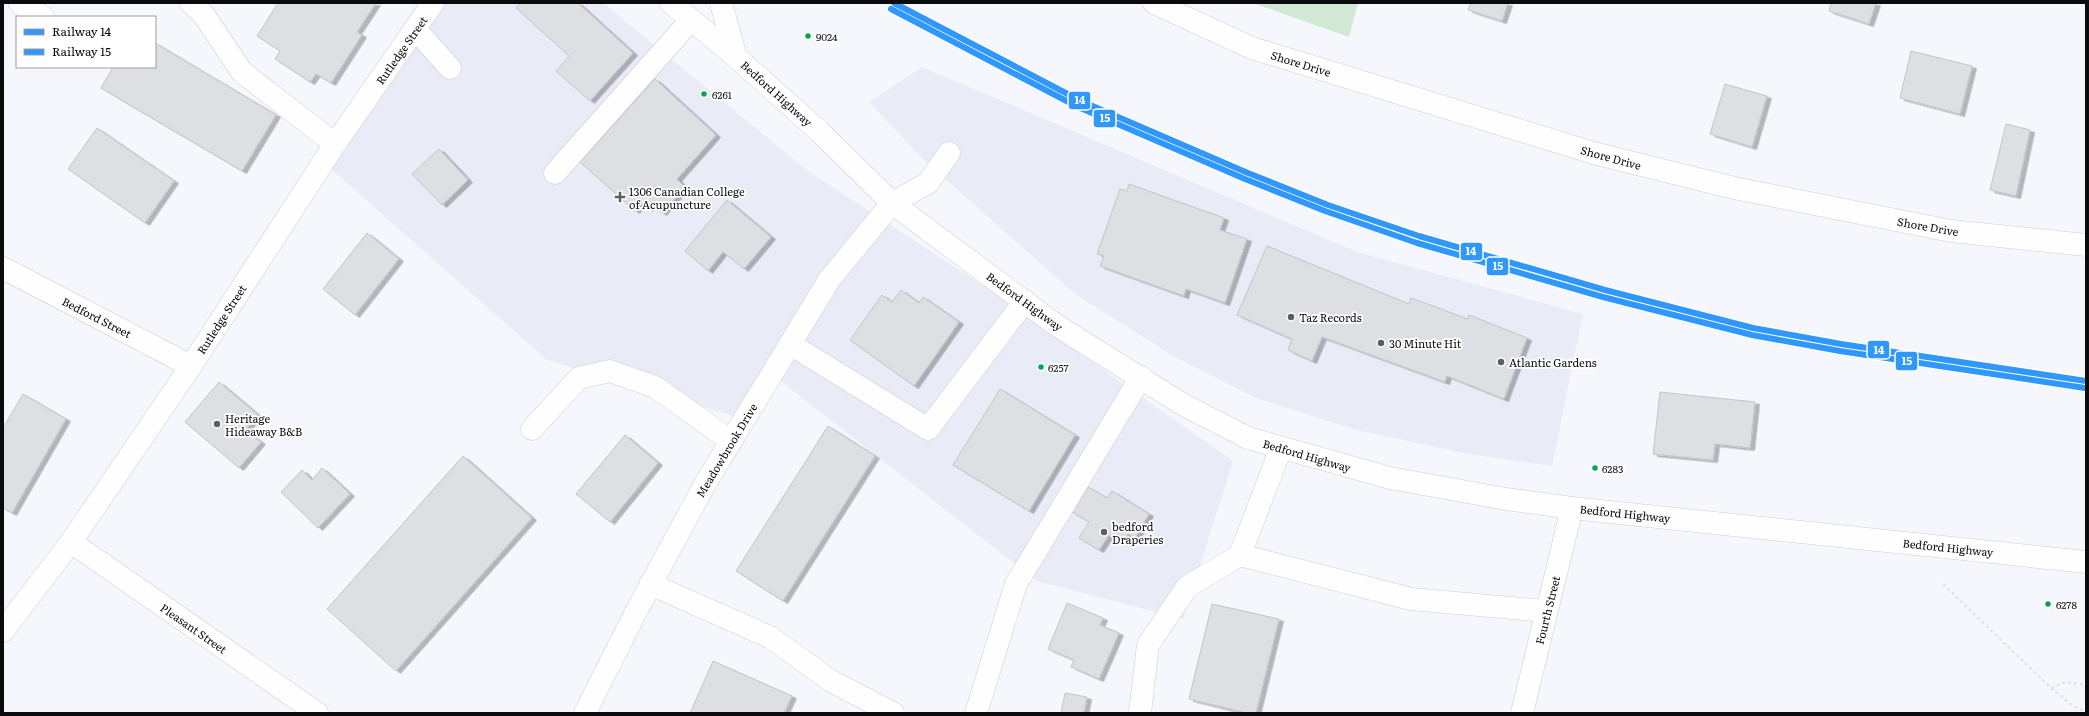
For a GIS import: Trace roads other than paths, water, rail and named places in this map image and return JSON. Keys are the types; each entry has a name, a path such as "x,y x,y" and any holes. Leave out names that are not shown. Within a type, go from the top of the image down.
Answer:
{"street":[{"path":"20,3 41,16"},
{"path":"191,3 204,15 242,72 335,144"},
{"name":"Rutledge Street","path":"3,631 71,542 191,366 335,144 433,3"},
{"name":"Bedford Highway","path":"671,3 736,57 819,131 892,204 1056,325 1182,404 1248,438 1390,478 1506,499 1572,508 2086,562"},
{"path":"722,3 736,57"},
{"name":"Shore Drive","path":"1154,3 1252,48 1598,154 1734,188 1951,231 2086,245"},
{"path":"555,173 691,20"},
{"path":"415,29 450,68"},
{"path":"892,204 928,183 949,152"},
{"name":"Meadowbrook Drive","path":"585,713 650,584 705,484 829,280 892,204"},
{"name":"Bedford Street","path":"3,268 191,366"},
{"path":"790,344 928,429 1025,301"},
{"path":"532,430 578,378 610,371 655,387 731,441"},
{"path":"976,713 1016,584 1141,377"},
{"path":"1140,713 1148,645 1187,587 1240,556 1281,448"},
{"name":"Fourth Street","path":"1522,713 1572,508"},
{"name":"Pleasant Street","path":"71,542 317,713"},
{"path":"1240,556 1411,599 1546,611"},
{"path":"650,584 770,638 831,681 893,713"}],"rail line":[{"name":"14","path":"894,3 1081,101 1248,173 1328,205 1419,236 1605,290 1753,328 1841,344 2086,381"},
{"name":"15","path":"891,9 1078,107 1245,179 1325,211 1417,243 1603,297 1752,335 1840,351 2085,388"}],"place":[{"name":"9024","path":"808,36"},
{"name":"6261","path":"704,94"},
{"name":"1306 Canadian College of Acupuncture","path":"620,197"},
{"name":"Taz Records","path":"1291,317"},
{"name":"30 Minute Hit","path":"1381,343"},
{"name":"Atlantic Gardens","path":"1501,362"},
{"name":"6257","path":"1041,367"},
{"name":"Heritage Hideaway B&B","path":"217,424"},
{"name":"6283","path":"1595,468"},
{"name":"bedford Draperies","path":"1104,532"},
{"name":"6278","path":"2048,604"}]}
